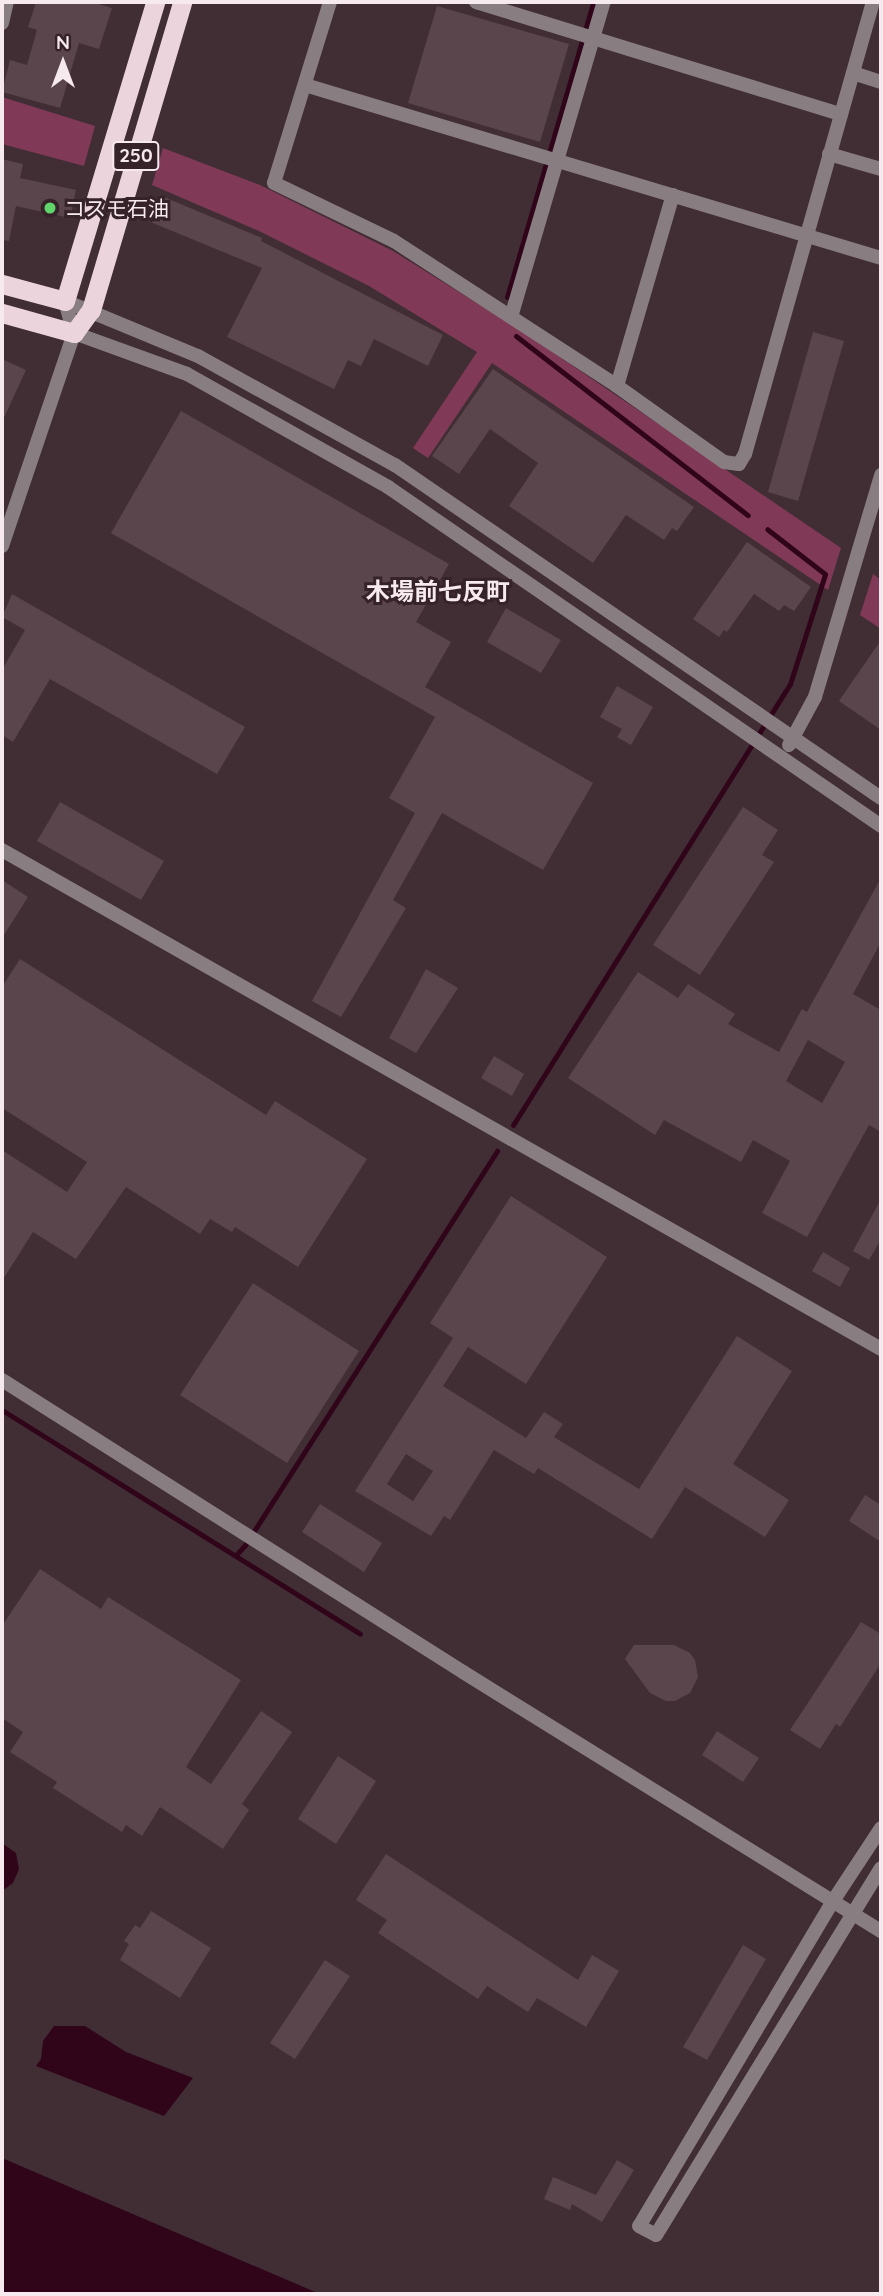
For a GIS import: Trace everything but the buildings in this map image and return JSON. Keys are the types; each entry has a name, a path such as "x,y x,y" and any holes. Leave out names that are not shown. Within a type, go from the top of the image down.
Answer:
{"highway":[{"name":"250","path":"65,301 155,2"},
{"name":"250","path":"74,333 91,310 182,2"},
{"path":"2,284 65,301"},
{"path":"2,313 74,333"}],"street":[{"path":"2,23 7,2"},
{"path":"330,2 274,183 394,241 617,386 724,462 739,464 745,454 873,2"},
{"path":"476,2 841,114"},
{"path":"512,317 604,2"},
{"path":"853,73 881,82"},
{"path":"305,85 881,258"},
{"path":"830,154 881,169"},
{"path":"617,386 673,195"},
{"path":"65,301 198,356 396,465 881,798"},
{"path":"2,546 74,333 65,301"},
{"path":"74,333 187,374 388,487 881,827"},
{"path":"781,756 816,697 881,475"},
{"path":"2,850 881,1349"},
{"path":"2,1380 463,1672 881,1931"},
{"path":"881,1828 833,1901 639,2226 656,2235 881,1868"}],"shaded area":[{"path":"2,97 95,126 84,166 2,144"},
{"path":"163,148 260,185 393,251 517,328 841,548 828,590 492,363 428,458 413,448 477,352 369,286 259,231 152,185"},
{"path":"873,574 881,580 881,629 860,615"},
{"path":"2,1843 16,1853 19,1869 13,1883 2,1891"},
{"path":"54,2026 85,2026 126,2052 193,2078 164,2116 36,2066 41,2059 43,2041"},
{"path":"2,2158 320,2294 2,2294"}],"waterway":[{"path":"507,297 593,2"},
{"path":"516,336 748,515"},
{"path":"513,1125 790,684 825,574 767,529"},
{"path":"236,1555 245,1545 497,1151"},
{"path":"2,1410 360,1634"}],"place":[{"name":"コスモ石油","path":"50,208"}],"district":[{"name":"木場前七反町","path":"438,592"}]}
